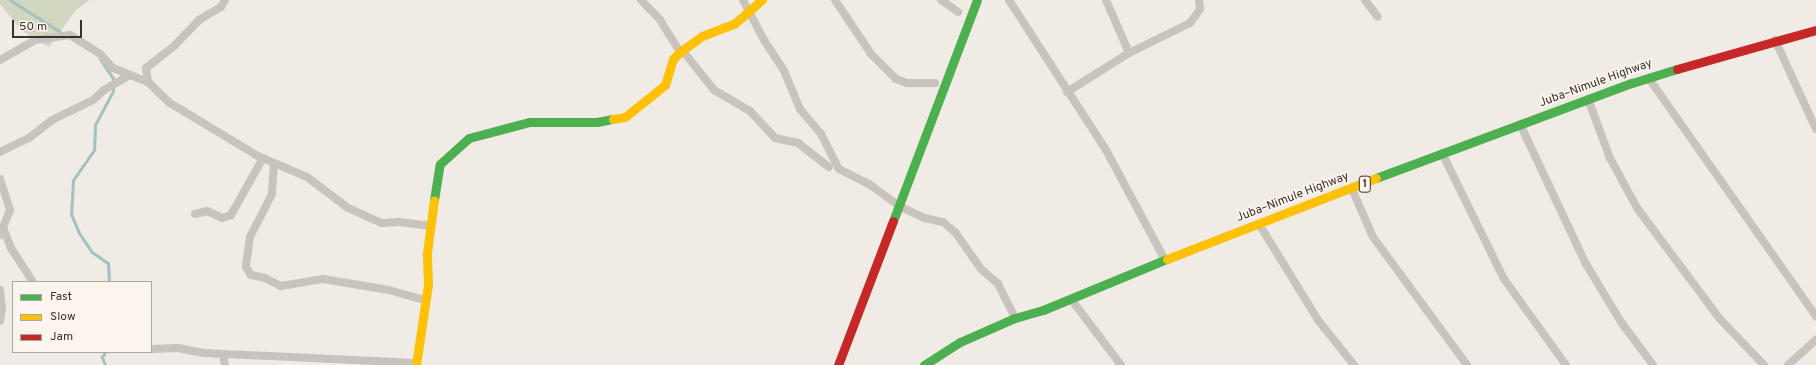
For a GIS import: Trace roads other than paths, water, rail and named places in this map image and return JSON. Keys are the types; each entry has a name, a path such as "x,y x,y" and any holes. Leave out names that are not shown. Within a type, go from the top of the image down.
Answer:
{"main road":[{"path":"416,364 425,300 430,226 440,164 461,143 478,135 529,122 597,122 625,117 664,85 673,59 681,51 702,36 734,24 750,13 762,0"},
{"path":"838,365 977,0"},
{"name":"Juba–Nimule Highway","path":"924,365 960,342 1015,318 1043,310 1165,260 1442,153 1632,83 1650,80 1657,75 1775,40 1816,30"}],"street":[{"path":"148,82 146,68 174,46 199,20 221,7 225,0"},
{"path":"641,0 660,20 681,51 714,90 750,111 775,138 798,143 829,167"},
{"path":"743,0 764,40 784,71 800,109 821,134 839,169 869,184 899,206 925,218 943,222 954,232 981,269 998,284 1015,318"},
{"path":"835,0 871,54 896,79 907,83 935,83"},
{"path":"941,0 958,12"},
{"path":"1106,0 1129,53"},
{"path":"1199,0 1200,9"},
{"path":"1067,92 1129,53 1190,23 1200,9 1204,0"},
{"path":"1365,0 1378,17"},
{"path":"1011,1 1067,92 1106,150 1165,260"},
{"path":"0,60 35,40 70,35 100,54 114,68 148,82 170,103 274,164 307,177 348,208 375,220 430,226"},
{"path":"1775,40 1816,129"},
{"path":"0,152 29,138 52,120 93,100 104,90 130,75"},
{"path":"1650,80 1816,316"},
{"path":"1588,99 1610,158 1637,208 1720,319 1764,365"},
{"path":"1520,124 1586,264 1621,322 1653,365"},
{"path":"1442,153 1500,273 1566,365"},
{"path":"195,214 207,211 222,218 231,215 263,158"},
{"path":"274,164 272,194 250,238 246,267 251,275 265,278 281,286 323,279 390,290 425,300"},
{"path":"0,179 10,210 2,232 32,281"},
{"path":"1352,189 1373,237 1467,365"},
{"path":"1259,224 1318,320 1354,365"},
{"path":"0,290 2,308 0,321"},
{"path":"1071,299 1121,365"},
{"path":"1788,365 1816,340"},
{"path":"152,349 178,348 223,354 416,364"},
{"path":"223,354 225,365"}],"waterway":[{"path":"10,0 62,33"},
{"path":"100,59 113,78 113,91 95,125 94,150 73,180 71,214 79,233 92,252 108,263 109,281"},
{"path":"104,353 102,357 105,365"}]}
